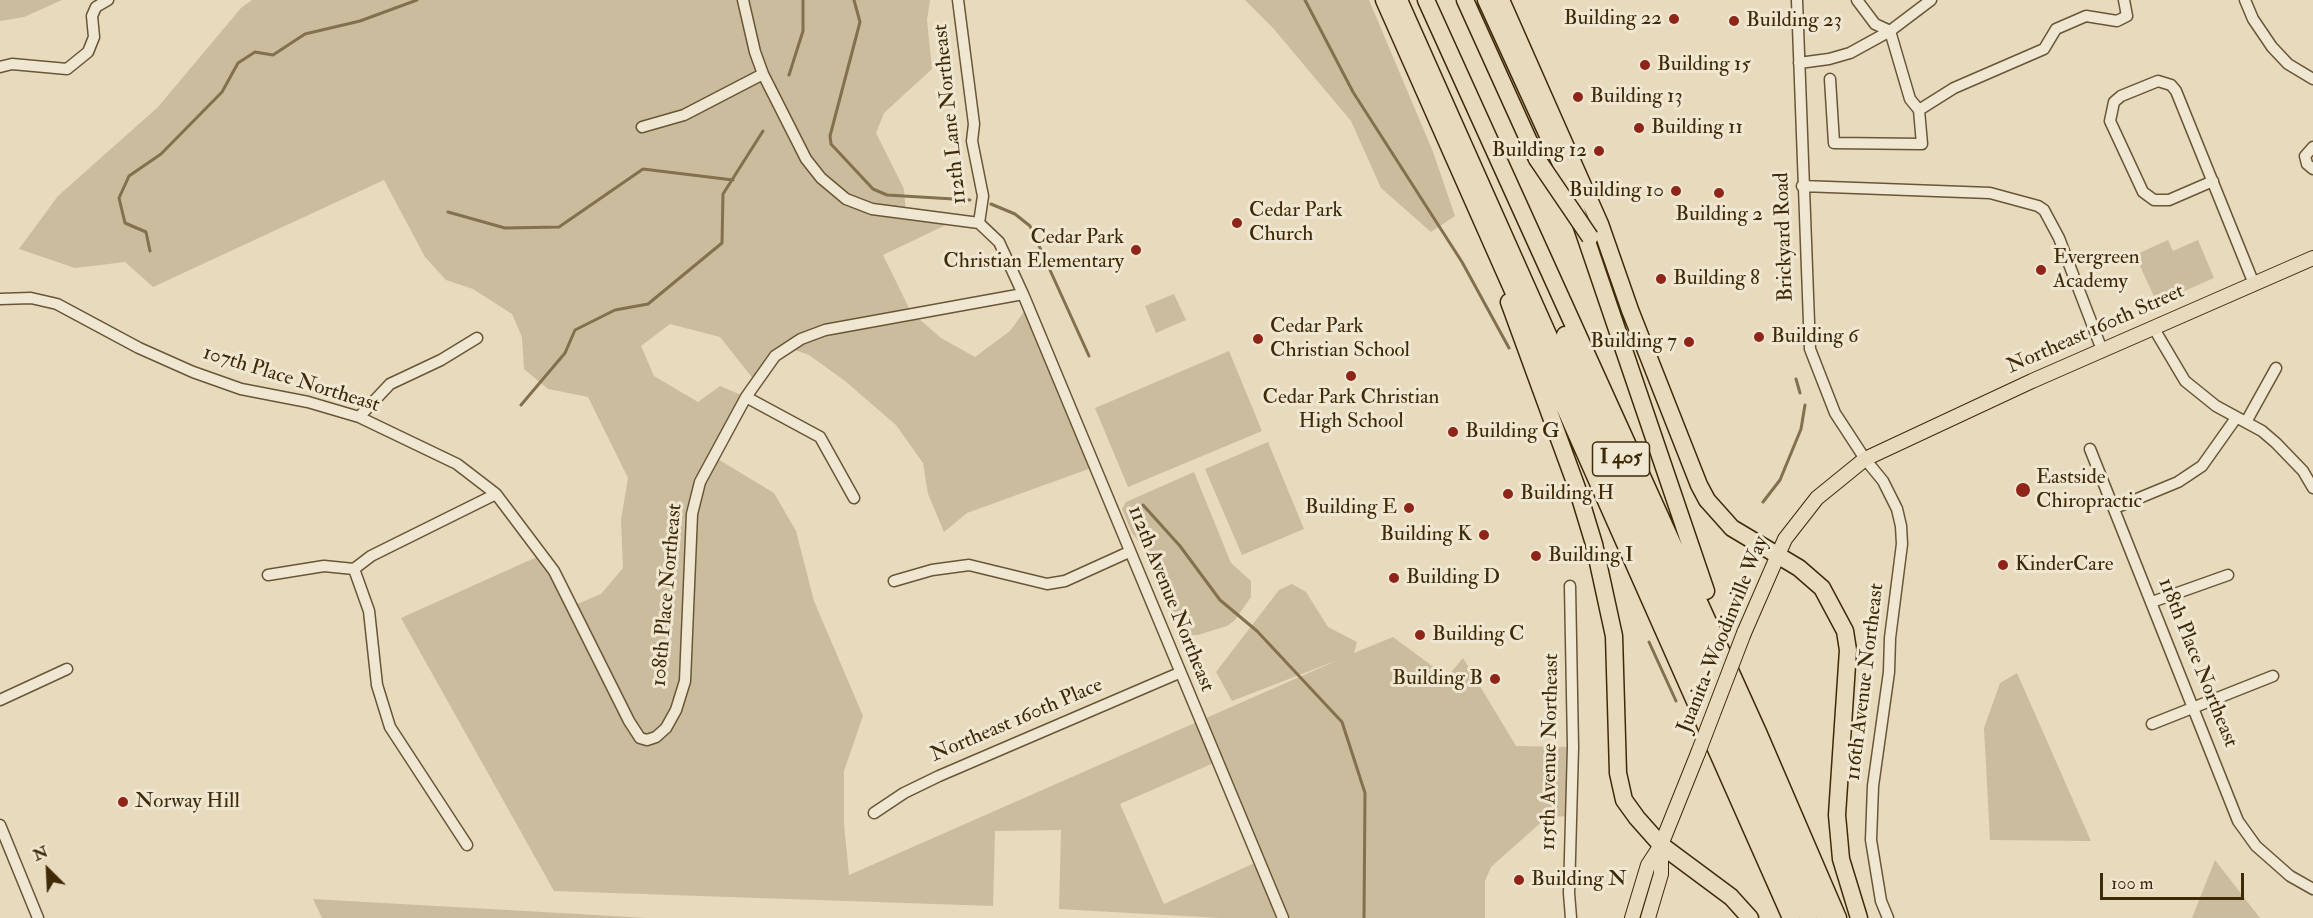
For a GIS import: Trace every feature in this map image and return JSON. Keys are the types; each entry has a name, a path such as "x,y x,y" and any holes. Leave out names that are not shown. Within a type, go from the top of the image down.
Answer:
{"highway":[{"name":"I 405","path":"1384,0 1459,164 1791,918"},
{"name":"I 405","path":"1399,0 1808,918"},
{"name":"I 405","path":"1416,0 1825,918"},
{"name":"I 405","path":"1426,0 1758,732 1838,918"},
{"path":"1465,0 1537,159 1601,254 1630,310"},
{"path":"1486,0 1560,162 1687,539 1758,732"},
{"path":"1501,0 1587,193 1615,261 1630,310 1689,464 1707,500 1732,528 1799,568 1822,588 1845,631 1848,650 1837,815 1841,859 1859,918"},
{"path":"1459,164 1577,488 1594,544 1614,636 1620,787 1624,800 1661,845 1731,897 1750,918"}],"main road":[{"name":"Northeast 160th Street","path":"1865,459 2153,327 2313,258"},
{"name":"Juanita-Woodinville Way","path":"1661,845 1776,555 1785,539 1817,498 1865,459"},
{"path":"1632,918 1648,865 1661,845"},
{"path":"1648,918 1661,874 1661,845"}],"street":[{"path":"0,67 12,64 67,69 88,52 94,38 92,16 96,7 108,0"},
{"path":"743,0 755,52 763,74 806,159 821,178 846,198 872,209 979,223"},
{"name":"112th Lane Northeast","path":"958,0 974,124 972,141 983,196 979,223"},
{"name":"Brickyard Road","path":"1797,0 1802,186 1810,349 1836,413 1865,459"},
{"path":"1830,79 1834,143 1922,144 1918,110 1910,99 1890,31 1875,24 1857,0"},
{"path":"1799,63 1828,59 1850,52 1890,31 1931,0"},
{"path":"1918,110 1954,88 2044,49 2056,29 2086,16 2117,21 2127,16 2124,0"},
{"path":"2245,0 2253,20 2272,47 2288,63 2313,79"},
{"path":"642,127 684,115 763,74"},
{"path":"2213,181 2169,200 2160,201 2144,192 2110,121 2114,102 2121,96 2158,81 2171,84 2176,91 2213,181 2254,284"},
{"path":"2313,147 2305,156 2307,164 2313,169"},
{"path":"1802,186 1990,193 2038,206 2044,210 2059,238 2102,350"},
{"name":"112th Avenue Northeast","path":"979,223 999,242 1023,294 1283,918"},
{"name":"108th Place Northeast","path":"496,494 554,571 629,721 640,738 647,740 656,737 666,728 676,710 685,681 692,514 700,482 746,397 775,356 801,339 825,330 1023,294"},
{"name":"107th Place Northeast","path":"0,299 32,298 57,304 139,348 193,372 241,389 308,402 359,417 457,464 496,494"},
{"path":"2153,327 2185,381 2216,406 2285,450 2303,471 2313,488"},
{"path":"359,417 390,384 441,360 477,338"},
{"path":"2115,508 2178,482 2202,466 2241,420 2276,368"},
{"path":"746,397 820,436 854,498"},
{"name":"118th Place Northeast","path":"2091,449 2238,821 2256,846 2290,876 2313,889"},
{"name":"116th Avenue Northeast","path":"1865,459 1883,481 1897,509 1902,544 1890,638 1889,672 1873,786 1871,840 1881,901 1888,918"},
{"path":"268,575 324,566 354,569 371,556 496,494"},
{"path":"894,580 932,570 969,565 1047,584 1065,581 1130,552"},
{"path":"354,569 369,611 376,685 390,727 467,845"},
{"path":"2152,602 2228,576"},
{"name":"115th Avenue Northeast","path":"1570,586 1573,747 1569,893 1571,918"},
{"path":"0,700 67,669"},
{"name":"Northeast 160th Place","path":"874,813 904,793 939,776 1179,673"},
{"path":"2152,724 2273,676"},
{"path":"0,825 38,918"}],"shaded area":[{"path":"0,0 62,0 24,17 0,21"},
{"path":"252,0 930,0 927,20 932,69 884,113 876,133 904,189 906,215 954,221 883,255 911,312 941,338 975,357 1010,331 1028,306 1094,467 967,513 944,532 928,494 923,463 896,425 845,381 809,355 784,346 758,385 720,337 670,324 641,346 654,376 698,402 720,386 746,397 716,458 774,493 796,531 814,601 863,716 844,771 844,824 849,875 1338,660 1232,701 1216,672 1279,590 1292,584 1306,592 1328,627 1357,642 1354,653 1393,637 1447,677 1463,658 1516,746 1573,747 1571,816 1547,817 1491,867 1485,881 1485,918 1219,918 1059,909 1061,830 995,831 993,906 554,891 401,618 539,556 570,607 601,594 623,568 621,520 628,478 588,397 548,389 524,369 522,337 512,314 473,289 446,280 425,257 384,180 153,287 125,262 75,268 19,249 58,196 158,107 241,8","holes":["1216,762 1259,861 1164,904 1120,804"]},
{"path":"1245,0 1369,0 1433,152 1455,216 1431,232 1381,188 1351,121 1273,28"},
{"path":"2168,240 2173,251 2198,240 2214,278 2157,303 2135,255"},
{"path":"1174,294 1186,320 1156,333 1145,306"},
{"path":"1229,351 1262,431 1128,487 1095,408"},
{"path":"1268,442 1304,529 1242,555 1205,469"},
{"path":"1194,472 1231,563 1251,581 1251,597 1235,620 1227,626 1198,635 1183,635 1142,546 1132,533 1122,509 1126,502"},
{"path":"2017,673 2091,841 1990,840 1984,728 2000,683"},
{"path":"2215,860 2260,918 2192,918"},
{"path":"313,899 648,918 322,918"}],"waterway":[{"path":"150,251 146,232 125,223 119,198 129,176 161,154 222,92 238,63 255,52 273,55 305,34 360,21 417,0"},
{"path":"789,75 803,31 803,0"},
{"path":"854,0 860,22 830,136 831,144 873,189 887,195 970,200"},
{"path":"1305,0 1353,92 1462,262 1509,348"},
{"path":"521,405 565,353 575,330 615,310 648,304 722,243 723,194 763,131"},
{"path":"448,212 505,228 559,227 643,169 733,180"},
{"path":"991,204 1015,214 1030,226 1089,356"},
{"path":"1796,379 1800,393"},
{"path":"1763,502 1780,480 1801,429 1805,405"},
{"path":"1143,505 1180,546 1220,600 1257,631 1342,722 1365,793 1364,918"},
{"path":"1649,642 1676,701"}],"place":[{"name":"Building 22","path":"1674,19"},
{"name":"Building 23","path":"1734,21"},
{"name":"Building 15","path":"1645,65"},
{"name":"Building 13","path":"1578,97"},
{"name":"Building 11","path":"1639,128"},
{"name":"Building 12","path":"1599,151"},
{"name":"Building 10","path":"1676,191"},
{"name":"Building 2","path":"1719,193"},
{"name":"Cedar Park Church","path":"1237,223"},
{"name":"Cedar Park Christian Elementary","path":"1136,250"},
{"name":"Evergreen Academy","path":"2041,270"},
{"name":"Building 8","path":"1661,279"},
{"name":"Building 6","path":"1759,337"},
{"name":"Cedar Park Christian School","path":"1258,339"},
{"name":"Building 7","path":"1689,342"},
{"name":"Cedar Park Christian High School","path":"1351,376"},
{"name":"Building G","path":"1453,432"},
{"name":"Eastside Chiropractic","path":"2023,490"},
{"name":"Building H","path":"1508,494"},
{"name":"Building E","path":"1409,508"},
{"name":"Building K","path":"1484,535"},
{"name":"Building I","path":"1536,556"},
{"name":"KinderCare","path":"2003,565"},
{"name":"Building D","path":"1394,578"},
{"name":"Building C","path":"1420,635"},
{"name":"Building B","path":"1495,679"},
{"name":"Norway Hill","path":"123,802"},
{"name":"Building N","path":"1519,880"}]}
